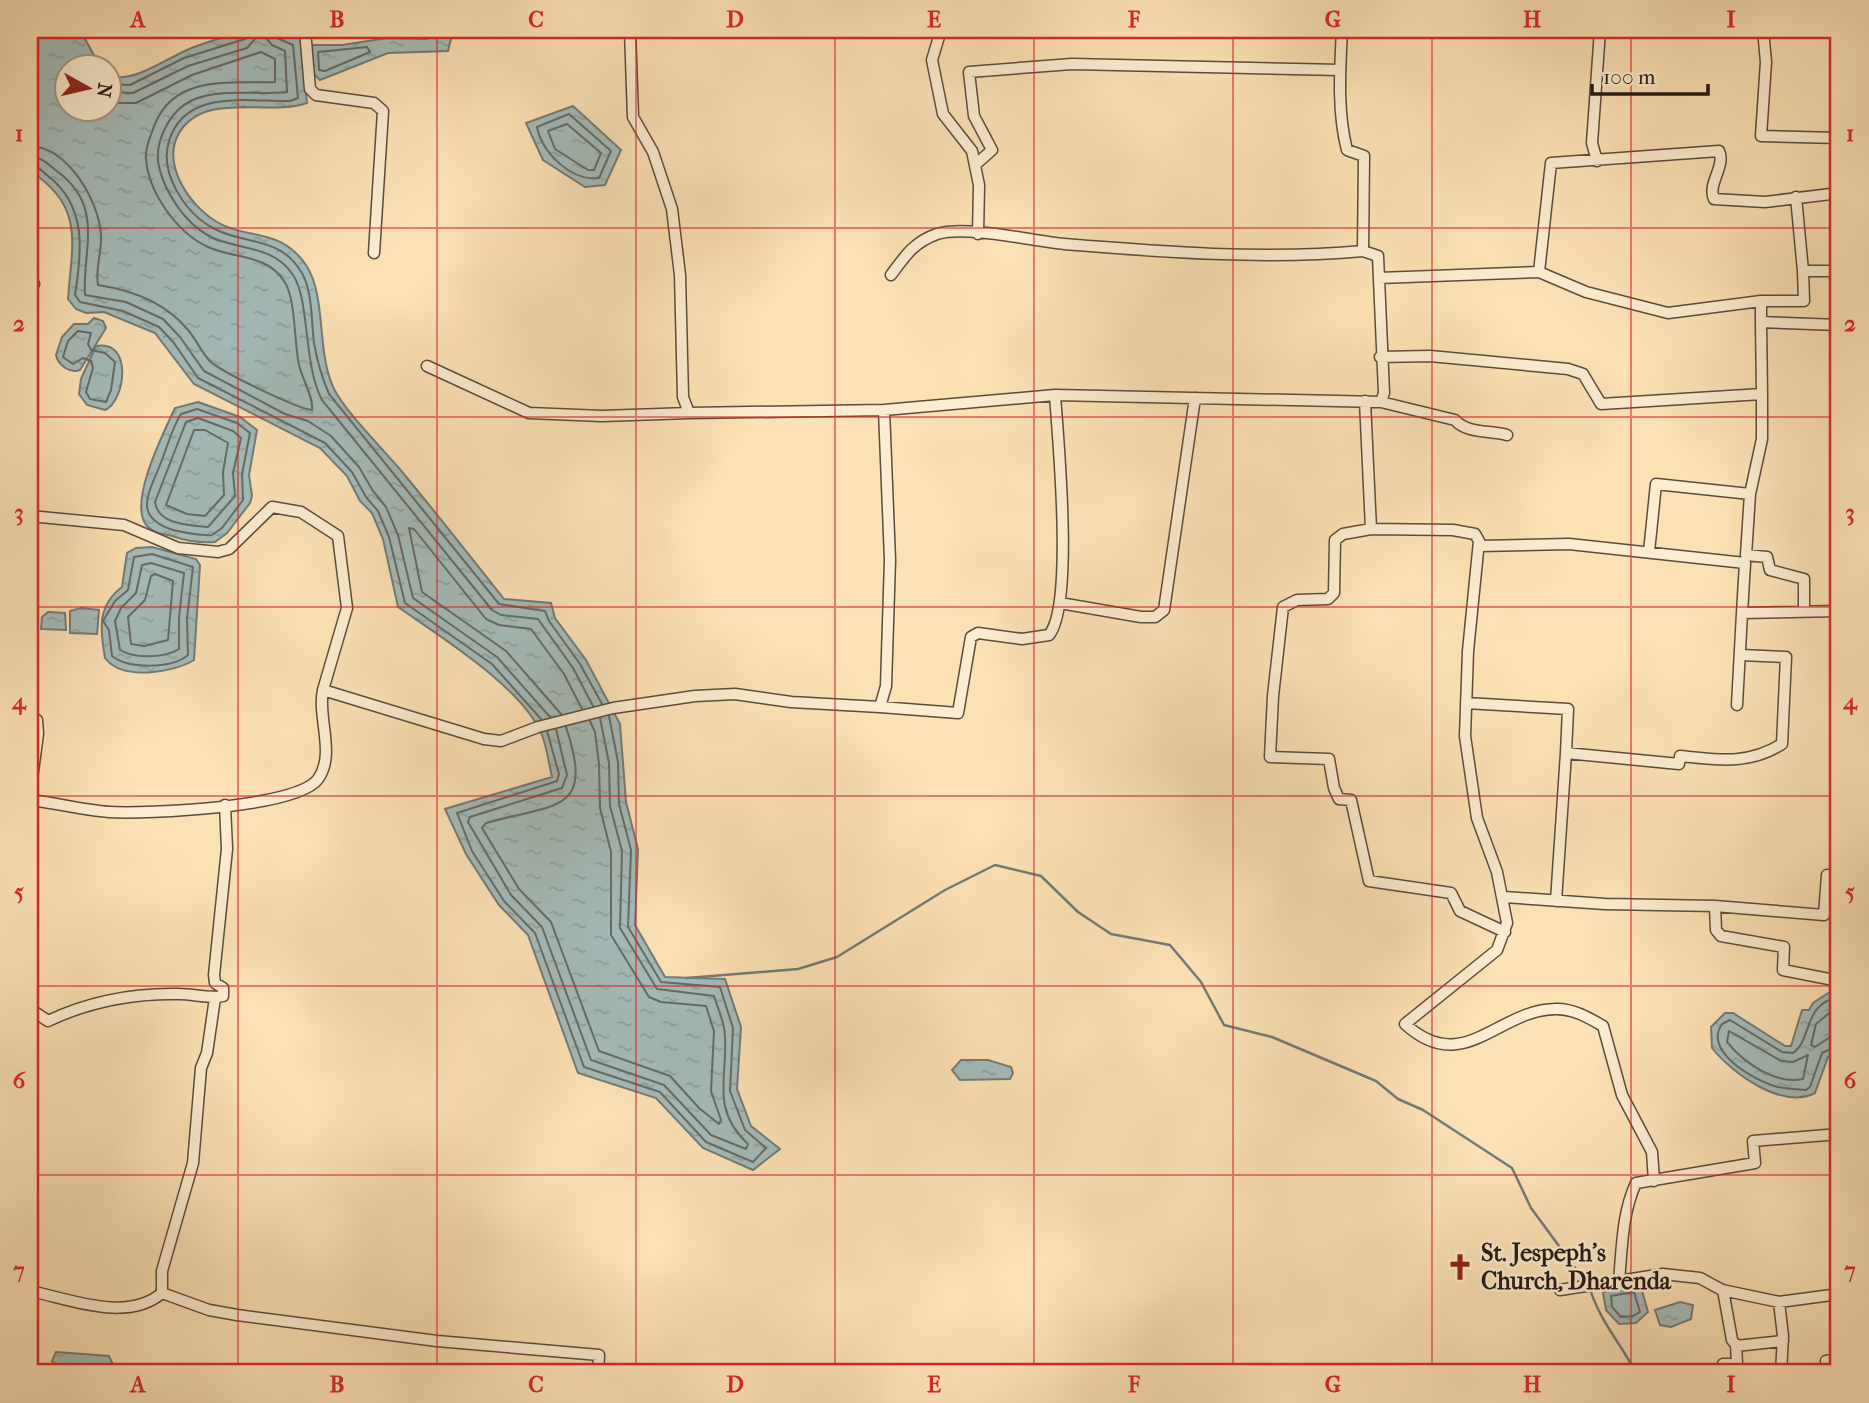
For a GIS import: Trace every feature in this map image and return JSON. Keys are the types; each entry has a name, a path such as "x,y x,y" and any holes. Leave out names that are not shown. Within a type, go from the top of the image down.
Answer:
{"street":[{"path":"304,30 310,89 316,95 374,103 383,111 374,253"},
{"path":"630,30 634,117 653,152 672,209 680,275 683,397 689,413"},
{"path":"941,30 932,60 943,114 972,151 979,185 978,234"},
{"path":"1342,30 1340,71 1343,132 1347,150 1364,156 1363,251"},
{"path":"1597,160 1592,144 1600,30"},
{"path":"1763,30 1766,62 1761,136 1839,138"},
{"path":"975,165 992,150 974,116 969,72 1072,64 1340,71"},
{"path":"1539,272 1551,163 1719,151 1721,158 1712,191 1714,199 1765,202 1839,193"},
{"path":"1379,278 1539,272 1586,292 1668,313 1761,301 1804,300 1796,197"},
{"path":"891,275 911,246 939,233 978,234 1062,244 1265,255 1363,251 1378,256 1380,357 1384,393 1381,402"},
{"path":"1802,271 1839,271"},
{"path":"1737,705 1751,494 1762,439 1761,301"},
{"path":"1761,322 1839,325"},
{"path":"1380,357 1430,356 1568,369 1583,374 1601,404 1762,394"},
{"path":"427,366 529,413 602,416 884,410 1055,395 1365,401 1381,402 1455,419 1460,425 1476,430 1507,435"},
{"path":"323,690 484,739 500,741 545,725 613,708 734,694 791,702 958,713 971,637 978,633 1022,639 1049,635 1056,622 1060,603 1062,485 1055,395"},
{"path":"1060,603 1141,617 1155,617 1164,610 1195,398"},
{"path":"1365,401 1371,528"},
{"path":"880,707 886,687 890,560 884,410"},
{"path":"1650,552 1656,484 1751,494"},
{"path":"30,516 124,526 178,548 200,552 229,549 272,507 301,512 338,536 347,608 320,705 325,741 322,771 312,784 277,798 145,813 93,810 30,800"},
{"path":"1505,932 1460,911 1451,893 1369,881 1351,800 1339,799 1334,788 1329,759 1270,757 1273,696 1283,607 1297,600 1328,599 1334,593 1335,540 1343,534 1371,528 1453,530 1475,534 1480,546 1469,639 1465,736 1477,818 1504,897 1505,932 1497,950 1405,1024 1417,1035 1444,1044 1466,1045 1532,1013 1548,1010 1573,1012 1603,1026 1622,1096 1652,1153 1654,1181"},
{"path":"1480,546 1569,544 1745,559 1767,557 1770,570 1804,579 1804,612"},
{"path":"1742,613 1839,611"},
{"path":"1566,753 1679,764 1680,756 1725,760 1762,756 1782,744 1786,657 1741,656"},
{"path":"1466,703 1568,709 1556,901"},
{"path":"30,715 37,720 38,733 30,794"},
{"path":"30,1009 48,1021 74,1009 111,998 181,993 215,998 223,996 223,988 215,983 214,975 227,849 225,805"},
{"path":"1504,897 1715,906 1824,915 1827,875 1839,875"},
{"path":"1715,906 1716,930 1721,936 1784,947 1783,970 1839,981"},
{"path":"162,1293 162,1271 193,1163 201,1068 207,1052 215,998"},
{"path":"1619,1281 1629,1198 1636,1183 1755,1163 1753,1141 1839,1134"},
{"path":"1560,1290 1676,1275 1700,1278 1723,1290 1779,1302 1838,1294 1839,1324"},
{"path":"1723,1290 1732,1340 1736,1346 1737,1364 1723,1364 1724,1373"},
{"path":"30,1291 115,1308 143,1305 162,1293"},
{"path":"162,1293 209,1310 250,1317 438,1341 598,1355 598,1373"},
{"path":"1779,1302 1783,1341 1781,1373"},
{"path":"1736,1346 1783,1341"},
{"path":"1826,1373 1826,1361 1839,1359"}],"water":[{"path":"30,30 80,30 92,52 52,52 52,122 122,122 122,77 141,73 184,51 214,40 263,31 300,35 307,103 274,108 221,108 204,112 190,120 179,133 174,145 176,171 181,184 197,206 217,222 274,239 296,253 306,265 317,293 328,374 339,398 504,599 551,603 555,618 586,660 620,724 626,802 638,849 635,925 665,977 725,979 741,1027 737,1089 751,1126 780,1149 753,1170 703,1148 656,1098 578,1073 528,935 499,905 466,854 445,809 552,777 542,735 532,717 499,681 479,664 398,607 383,539 372,513 360,501 347,476 320,448 194,384 155,333 104,312 86,313 76,309 68,299 72,243 67,212 48,184 30,171"},
{"path":"446,32 451,39 448,51 388,53 320,80 312,72 311,47 314,45 342,45 387,38 426,39"},
{"path":"573,106 621,150 605,185 585,187 543,160 526,123"},
{"path":"94,318 103,321 106,328 80,370 65,368 56,355 62,337 74,324 88,324"},
{"path":"96,346 108,346 116,352 121,361 121,384 112,405 105,410 87,405 79,394 81,379"},
{"path":"198,402 240,417 257,430 249,475 252,496 250,503 227,533 215,542 193,541 158,533 147,526 142,516 141,502 149,468 175,408"},
{"path":"152,547 196,559 200,565 194,660 185,665 148,673 123,670 105,658 102,637 104,610 122,587 127,553 136,548"},
{"path":"81,608 99,610 97,634 70,633 70,611"},
{"path":"48,612 65,613 66,630 41,629 42,617"},
{"path":"1833,990 1839,991 1839,1050 1828,1057 1815,1093 1788,1097 1773,1093 1745,1078 1712,1048 1711,1027 1725,1013 1733,1013 1785,1046 1791,1046 1802,1010 1809,1010 1813,1003"},
{"path":"961,1060 988,1060 1011,1067 1013,1073 1010,1079 960,1080 952,1070"},
{"path":"1634,1284 1641,1287 1648,1312 1636,1323 1619,1324 1606,1310 1603,1293 1613,1287"},
{"path":"1680,1302 1693,1305 1691,1319 1671,1327 1660,1325 1655,1310"},
{"path":"56,1352 109,1356 114,1367 111,1373 65,1373 52,1361"}],"waterway":[{"path":"687,978 798,969 837,957 945,890 995,865 1041,876 1078,912 1111,934 1170,945 1201,982 1224,1025 1272,1037 1376,1081 1398,1099 1423,1110 1512,1168 1531,1208 1587,1284"},
{"path":"1590,1289 1605,1322 1636,1373"}],"place":[{"name":"St. Jespeph's Church, Dharenda","path":"1460,1267"}]}
